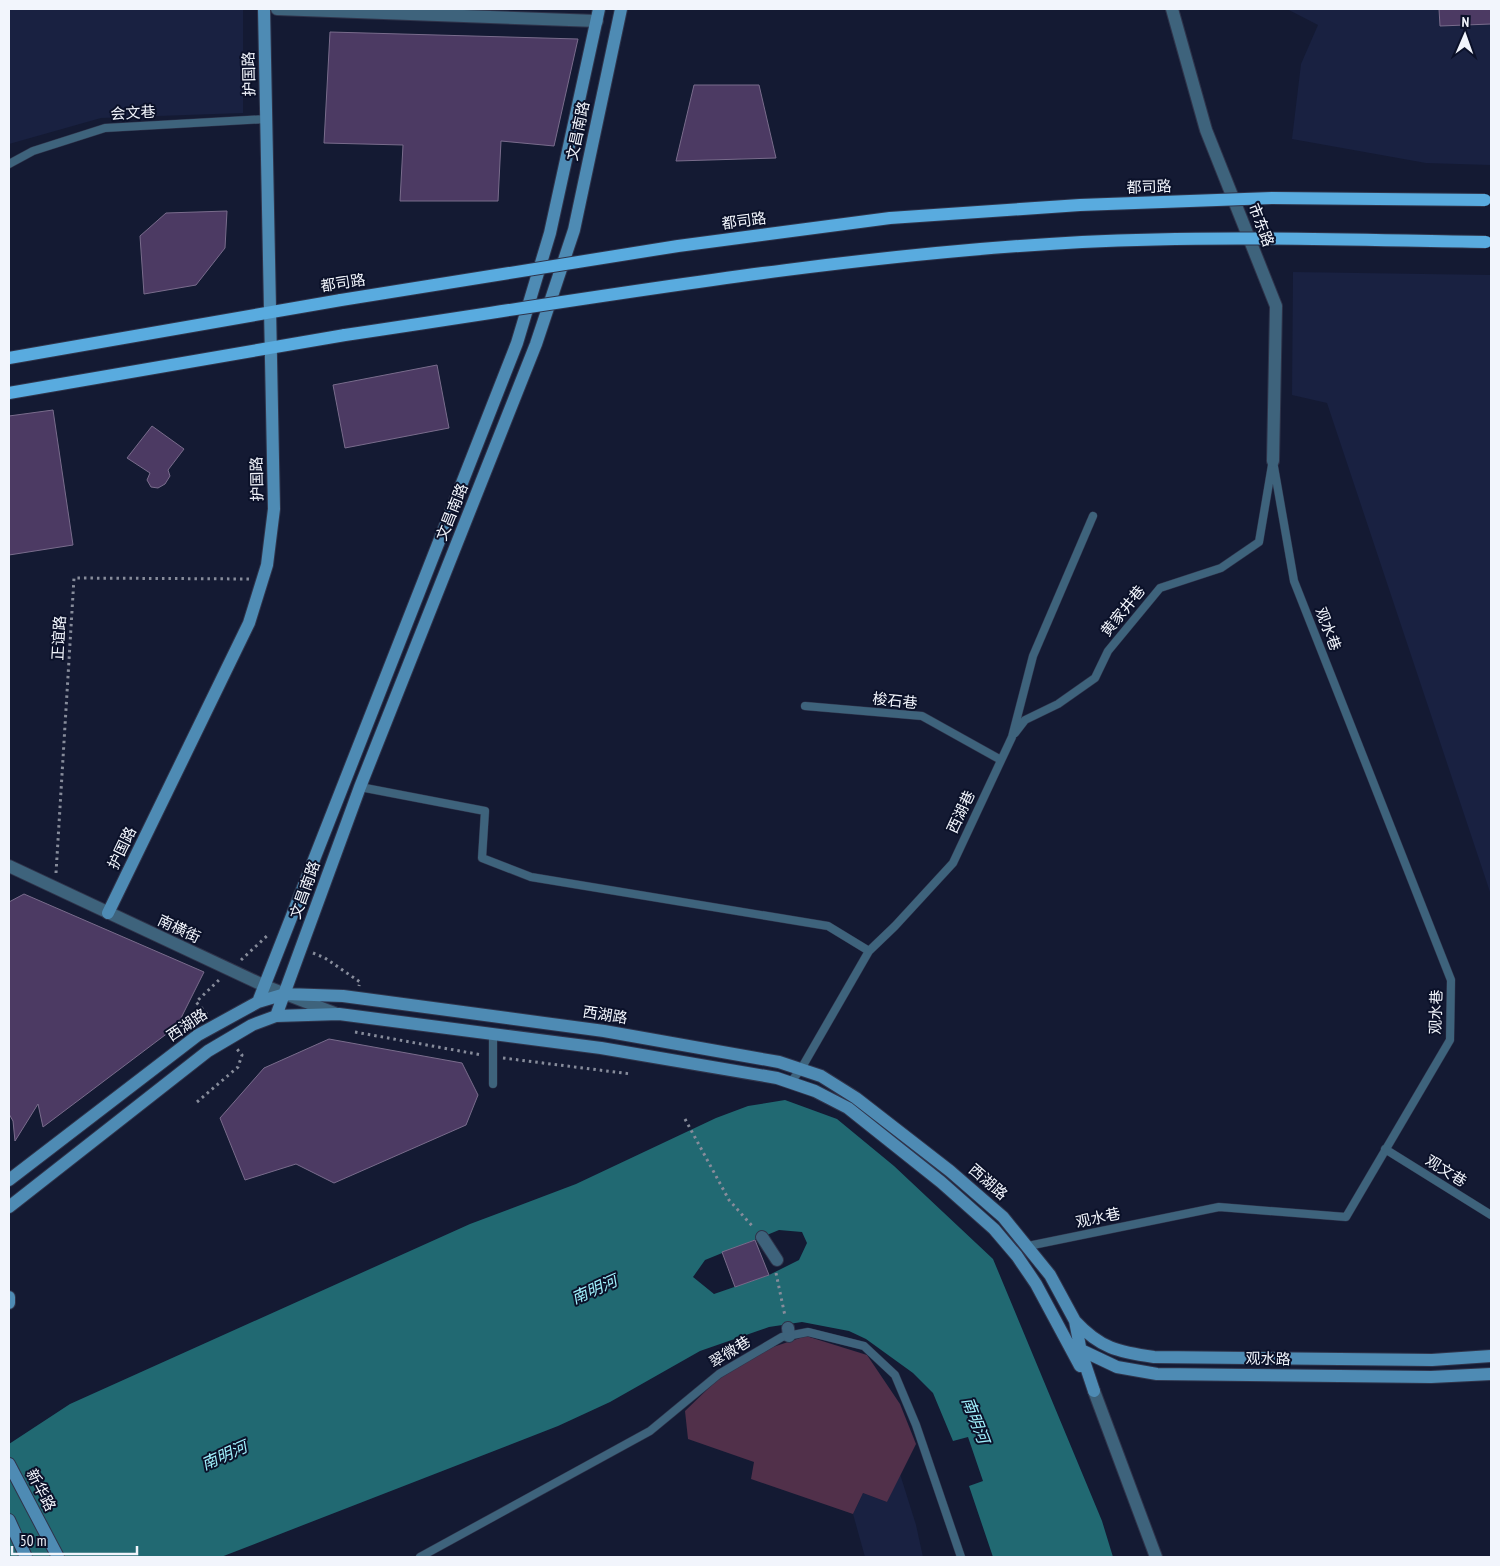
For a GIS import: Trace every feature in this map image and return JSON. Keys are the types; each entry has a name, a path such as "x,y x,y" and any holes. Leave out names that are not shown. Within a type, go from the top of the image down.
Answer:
{"main road":[{"name":"护国路","path":"108,914 249,622 267,565 274,509 264,9"},
{"name":"文昌南路","path":"276,1016 360,787 548,309 574,230 621,9"},
{"name":"文昌南路","path":"258,1002 517,343 550,232 598,15"},
{"name":"都司路","path":"9,358 341,300 678,246 890,218 1080,205 1262,198 1491,200"},
{"path":"9,393 345,335 683,285 875,260 1083,242 1271,239 1491,242"},
{"name":"西湖路","path":"9,1180 198,1035 258,1002 285,994 343,996 604,1031 779,1062 821,1076 856,1098 950,1171 1003,1217 1050,1275 1075,1321 1081,1352 1094,1391"},
{"name":"西湖路","path":"9,1207 208,1050 252,1024 276,1016 339,1014 600,1048 777,1078 816,1091 848,1108 941,1182 994,1228 1017,1256 1036,1284 1094,1391"},
{"path":"9,1298 9,1303"},
{"name":"观水路","path":"1075,1321 1091,1338 1122,1353 1154,1357 1432,1360 1491,1356"},
{"name":"观水路","path":"1058,1327 1081,1352 1117,1367 1157,1374 1431,1377 1491,1374"},
{"name":"新华路","path":"9,1464 58,1557"},
{"path":"9,1520 26,1557"}],"street":[{"path":"277,9 598,15"},
{"name":"市东路","path":"1172,9 1206,130 1276,306 1273,461"},
{"name":"南横街","path":"9,866 265,986 339,1014"},
{"path":"762,1237 777,1260"},
{"name":"西湖路","path":"1094,1391 1156,1557"}],"lane":[{"name":"会文巷","path":"9,164 33,151 105,128 266,119"},
{"name":"黄家井巷","path":"1012,737 1025,720 1058,704 1095,678 1108,651 1160,588 1221,568 1259,542 1273,461"},
{"name":"观水巷","path":"1028,1246 1218,1207 1346,1217 1450,1040 1451,980 1294,580 1273,461"},
{"name":"西湖巷","path":"790,1082 802,1069 869,951 952,863 1012,737 1033,656 1093,516"},
{"name":"梭石巷","path":"805,706 922,716 1002,760"},
{"path":"360,787 485,811 482,858 531,877 828,926 869,951"},
{"path":"493,1034 493,1084"},
{"name":"观文巷","path":"1385,1149 1491,1215"},
{"name":"翠微巷","path":"420,1557 650,1431 719,1374 788,1332 808,1332 864,1346 895,1375 920,1433 960,1557"}],"path":[{"name":"正谊路","path":"55,888 74,578 263,579"},
{"path":"325,958 360,982"},
{"path":"203,1010 196,1002 212,987"},
{"path":"350,1032 492,1056 631,1074"},
{"path":"685,1119 729,1200 762,1237"},
{"path":"777,1260 776,1272 788,1332"}],"shaded area":[{"path":"9,9 243,9 243,113 101,118 9,144"},
{"path":"1287,9 1491,9 1491,165 1426,163 1292,139 1301,64 1318,25"},
{"path":"1293,272 1491,275 1491,895 1327,403 1292,395"},
{"path":"806,1336 867,1355 900,1404 916,1444 887,1502 863,1493 853,1514 751,1479 754,1462 688,1439 685,1411 717,1380 764,1350"},
{"path":"900,1474 916,1525 923,1557 865,1557 853,1514 863,1493 887,1502"}],"water":[{"name":"南明河","path":"785,1100 837,1119 894,1166 993,1259 1102,1521 1113,1557 993,1557 969,1486 983,1481 968,1437 953,1441 933,1393 913,1373 866,1339 849,1331 802,1322 769,1327 700,1351 610,1402 558,1426 221,1557 9,1557 9,1444 70,1404 470,1224 576,1184 716,1118 748,1106","holes":["779,1230 802,1232 807,1243 799,1260 769,1275 714,1294 693,1277 705,1260"]}],"building":[{"path":"1439,9 1491,9 1491,24 1440,26"},
{"path":"330,32 578,39 554,146 501,141 498,201 400,201 403,145 324,143"},
{"path":"694,85 759,85 776,158 676,161"},
{"path":"227,211 225,248 196,285 144,294 140,236 166,213"},
{"path":"437,365 449,428 345,448 333,385"},
{"path":"53,410 73,545 9,555 9,416"},
{"path":"152,426 184,449 168,470 170,476 165,484 158,488 151,487 147,480 150,473 127,458"},
{"path":"24,894 204,972 177,1026 43,1127 38,1104 15,1141 13,1121 9,1114 9,902"},
{"path":"329,1039 462,1063 478,1095 466,1125 334,1183 296,1164 245,1180 220,1118 264,1068"},
{"path":"755,1240 769,1275 735,1287 722,1252"}]}
